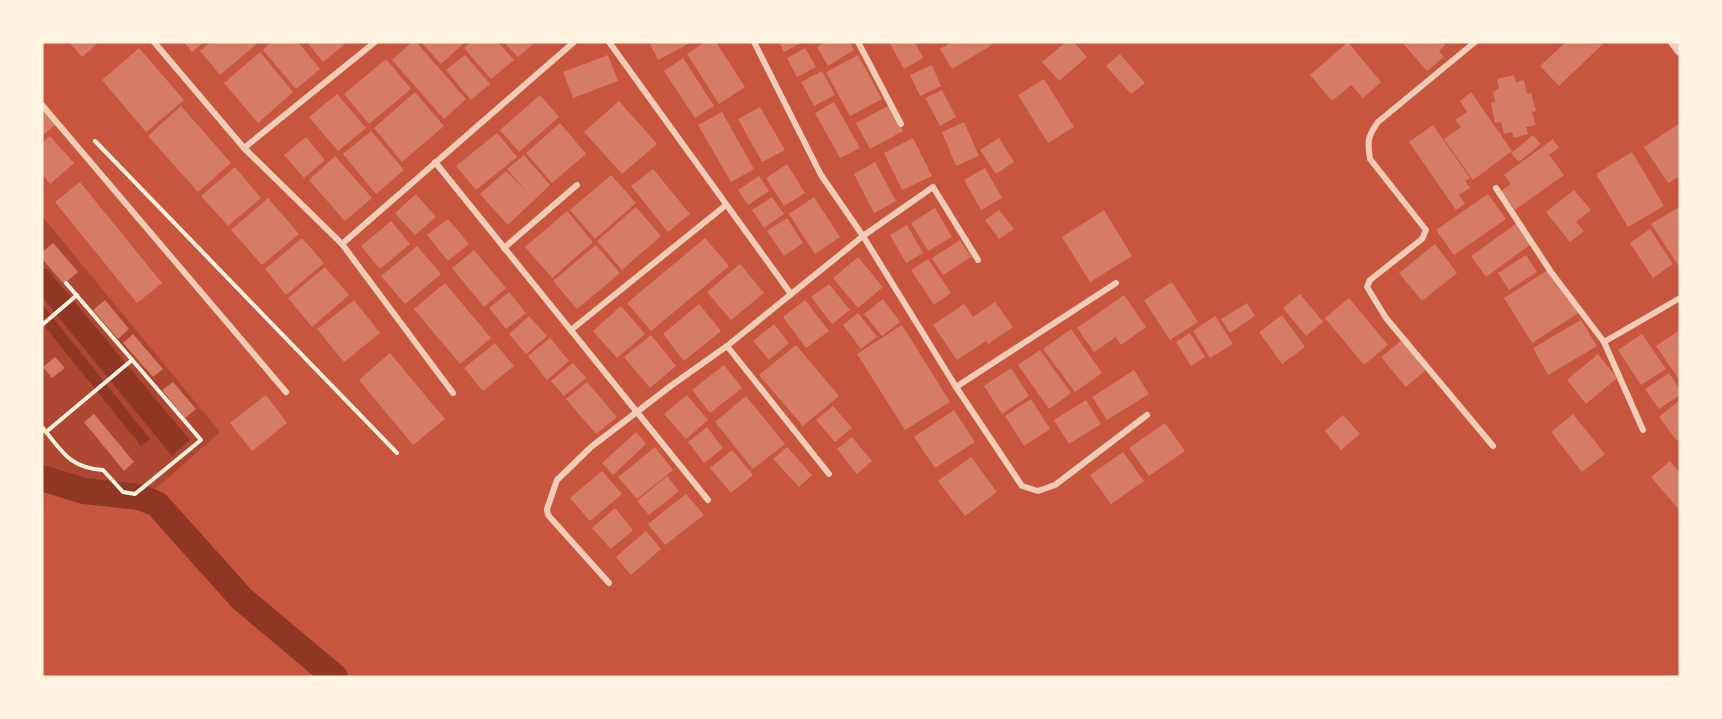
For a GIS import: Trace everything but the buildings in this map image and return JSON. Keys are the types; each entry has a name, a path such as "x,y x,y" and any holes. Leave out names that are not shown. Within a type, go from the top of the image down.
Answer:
{"street":[{"path":"154,42 244,148 342,244 453,393"},
{"path":"244,148 375,42"},
{"path":"342,244 574,42"},
{"path":"609,42 791,294"},
{"path":"754,42 821,175 863,236 956,387 1022,486 1038,491 1055,485 1147,415"},
{"path":"858,42 901,124"},
{"path":"1475,42 1378,122 1369,135 1370,159 1426,230 1422,239 1370,280 1367,287 1386,318 1493,446"},
{"path":"1673,42 1680,51"},
{"path":"42,105 286,392"},
{"path":"435,162 708,500"},
{"path":"504,248 577,185"},
{"path":"609,583 548,515 547,509 557,480 591,447 727,346 863,236 933,187 978,260"},
{"path":"1496,188 1551,272 1604,342 1643,429"},
{"path":"571,330 726,204"},
{"path":"956,387 1116,283"},
{"path":"1604,342 1680,298"},
{"path":"727,346 829,474"}],"path":[{"path":"92,138 397,453"},
{"path":"42,427 76,464 87,469 103,470 123,492 135,494 201,440 66,283"},
{"path":"42,325 76,295"},
{"path":"46,432 132,360"}],"shaded area":[{"path":"42,216 220,432 144,499 81,490 42,478"},
{"path":"42,268 47,269 190,440 172,456 42,297"},
{"path":"42,304 150,439 141,446 42,323"}],"waterway":[{"path":"42,478 84,491 139,497 157,504 242,599 335,677"}]}
